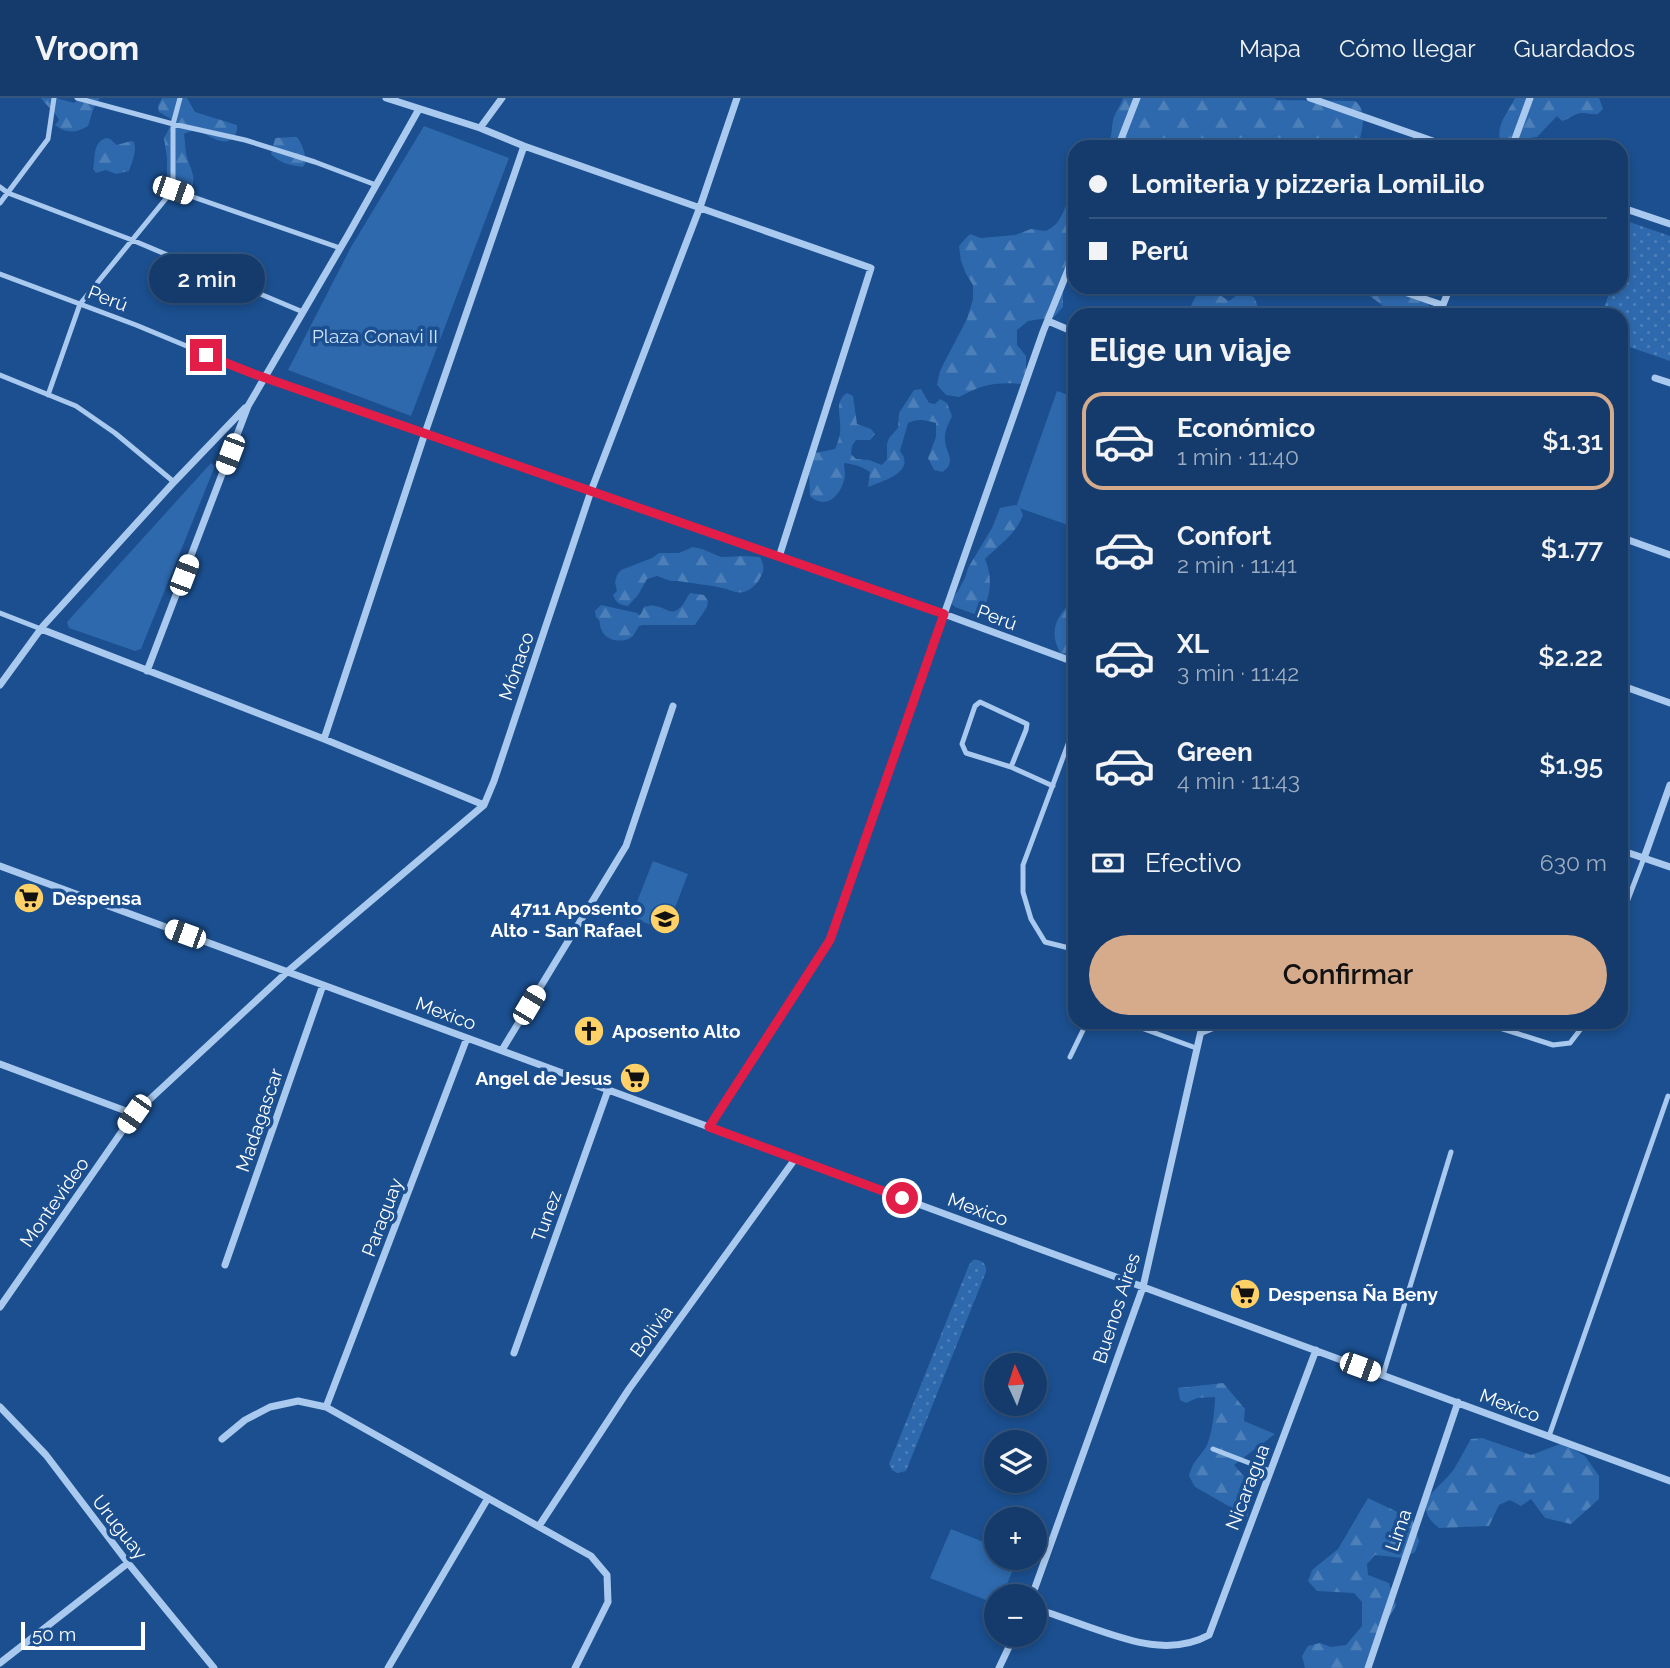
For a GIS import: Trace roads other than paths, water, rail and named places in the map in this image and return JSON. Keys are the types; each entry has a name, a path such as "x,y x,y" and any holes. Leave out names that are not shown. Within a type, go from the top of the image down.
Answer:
{"street":[{"path":"386,98 480,128 524,146 871,268 779,557"},
{"path":"480,128 502,98"},
{"name":"Mónaco","path":"134,1114 287,972 484,805 591,491 700,207 737,98"},
{"path":"1121,140 1138,98"},
{"path":"1310,98 1430,140"},
{"path":"1515,140 1530,98"},
{"path":"147,671 248,406 419,108"},
{"path":"324,739 524,146"},
{"path":"1628,210 1670,224"},
{"path":"709,1127 830,940 1068,270"},
{"path":"1409,294 1442,306 1447,294"},
{"path":"1048,321 1068,329"},
{"name":"Perú","path":"254,374 944,614 1068,660"},
{"path":"1655,378 1670,383"},
{"path":"0,685 41,629 174,482 248,406"},
{"path":"1628,540 1670,555"},
{"path":"41,629 324,739 484,805"},
{"path":"1628,688 1670,703"},
{"path":"502,1050 626,846 673,706"},
{"path":"1644,858 1670,785"},
{"path":"1628,853 1670,867"},
{"name":"Mexico","path":"0,866 1670,1481"},
{"name":"Madagascar","path":"225,1265 323,985"},
{"name":"Buenos Aires","path":"1036,1584 1143,1287 1201,1029"},
{"name":"Paraguay","path":"326,1407 467,1038"},
{"path":"0,1064 134,1114"},
{"name":"Tunez","path":"514,1353 608,1090"},
{"name":"Montevideo","path":"0,1307 134,1114"},
{"name":"Bolivia","path":"539,1526 629,1389 795,1158"},
{"name":"Nicaragua","path":"1047,1612 1127,1640 1147,1644 1178,1645 1209,1635 1316,1350"},
{"path":"222,1440 245,1420 270,1407 298,1401 326,1407 591,1556 607,1575 608,1602 575,1668"},
{"name":"Lima","path":"1368,1668 1458,1402"},
{"name":"Uruguay","path":"0,1407 46,1455 128,1563 214,1668"},
{"path":"388,1668 488,1498"},
{"path":"0,1662 128,1563"},
{"path":"999,1668 1009,1647"}],"lane":[{"path":"0,203 48,139 54,98"},
{"path":"77,98 245,140 376,185"},
{"path":"48,395 80,304 173,190 173,124 180,98"},
{"path":"0,187 8,193 132,240 303,312"},
{"path":"173,190 340,248"},
{"name":"Perú","path":"0,274 254,374"},
{"path":"0,375 76,406 115,433 174,482"},
{"path":"0,612 41,629"},
{"path":"1011,766 1027,724 980,702 975,706 962,744 966,753 1011,766 1053,786"},
{"path":"1068,745 1023,864 1023,892 1031,919 1045,942 1068,948"},
{"path":"1628,899 1644,858"},
{"path":"1070,1057 1084,1029"},
{"path":"1144,1029 1196,1048"},
{"path":"1199,1034 1212,1029"},
{"path":"1503,1029 1553,1045 1570,1043 1580,1029"},
{"path":"1549,1436 1668,1096"},
{"path":"1382,1375 1451,1152"},
{"path":"1213,1449 1270,1471"}],"place":[{"name":"Despensa","path":"29,898"},
{"name":"4711 Aposento Alto - San Rafael","path":"665,919"},
{"name":"Aposento Alto","path":"589,1031"},
{"name":"Angel de Jesus","path":"635,1078"},
{"name":"Despensa Ña Beny","path":"1245,1294"}],"park label":[{"name":"Plaza Conavi II","path":"375,336"}]}
